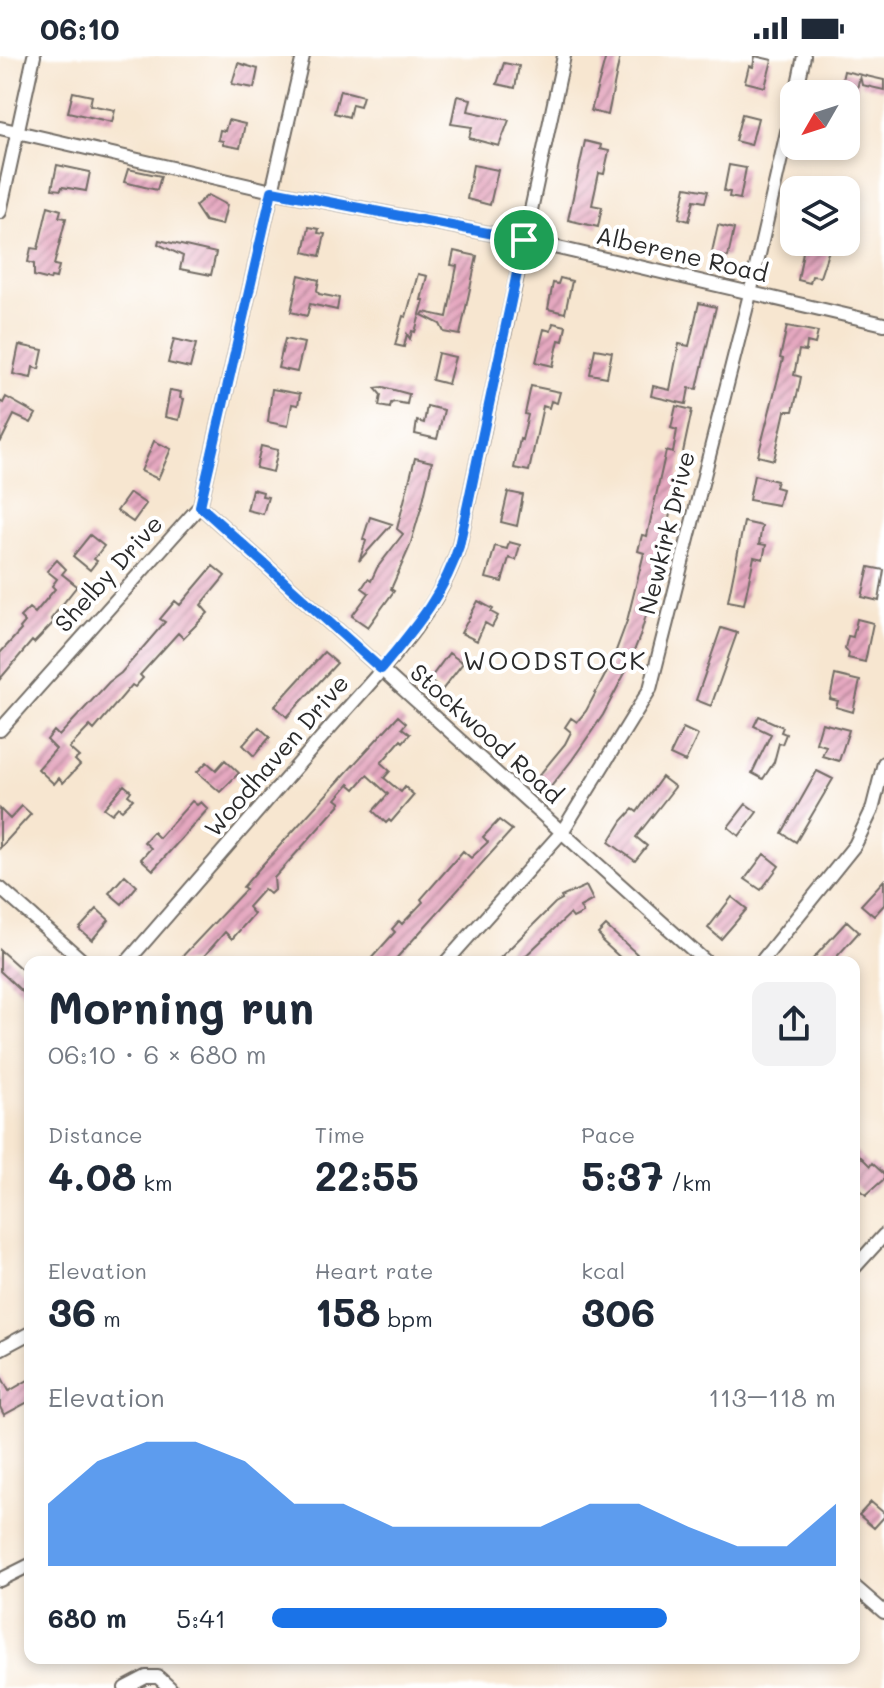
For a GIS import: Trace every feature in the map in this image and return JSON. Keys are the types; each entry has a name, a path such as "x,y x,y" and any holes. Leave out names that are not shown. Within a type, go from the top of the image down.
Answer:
{"street":[{"path":"0,212 34,56"},
{"name":"Shelby Drive","path":"0,730 200,506 303,56"},
{"name":"Woodhaven Drive","path":"132,956 381,669 432,606 451,572 564,56"},
{"path":"799,80 804,56"},
{"name":"Alberene Road","path":"0,128 272,191 524,240 884,324"},
{"name":"Newkirk Drive","path":"451,956 562,832 650,689 750,294 781,160"},
{"name":"Stockwood Road","path":"200,506 699,956"},
{"path":"766,956 855,845 872,810 884,763"},
{"path":"0,888 77,956"},
{"path":"860,1261 884,1235"},
{"path":"0,1349 24,1336"},
{"path":"0,1580 24,1568"},
{"path":"860,1591 884,1612"},
{"path":"125,1688 146,1677 158,1677 170,1688"}],"building":[{"path":"606,56 620,56 608,115 591,111"},
{"path":"755,56 772,60 765,87 745,82"},
{"path":"238,63 258,69 254,88 232,84"},
{"path":"504,63 519,66 515,88 497,84"},
{"path":"844,71 884,80 884,90 862,85 860,76 859,80 842,80"},
{"path":"340,90 363,96 360,106 352,104 349,117 334,113"},
{"path":"73,92 92,96 90,105 115,110 112,122 68,112"},
{"path":"457,96 471,99 468,111 509,120 499,146 469,138 472,127 451,124"},
{"path":"742,114 758,118 751,145 735,141"},
{"path":"228,120 245,124 240,148 223,145 223,141 218,140 220,130 225,131"},
{"path":"585,141 601,145 600,149 609,151 604,174 599,173 592,205 602,207 598,227 568,220"},
{"path":"57,165 90,172 86,191 62,187 61,190 52,189"},
{"path":"473,165 498,170 490,205 467,199"},
{"path":"729,165 746,168 740,199 729,197 730,192 724,191"},
{"path":"128,169 161,176 157,190 124,182"},
{"path":"686,187 708,191 705,202 694,200 689,221 679,218"},
{"path":"208,195 227,205 222,225 205,221 195,206"},
{"path":"48,206 61,210 59,217 66,218 54,265 59,266 56,278 51,277 50,280 34,276 34,264 28,262 31,248 38,249"},
{"path":"718,225 734,229 728,257 722,256 721,263 710,261"},
{"path":"309,227 325,234 320,256 304,252"},
{"path":"159,240 216,253 211,275 180,269 183,256 158,244"},
{"path":"454,251 477,256 460,335 444,332 440,324 422,315 424,312 447,317 457,266 451,265"},
{"path":"802,256 827,256 820,277 812,276 810,283 798,280"},
{"path":"418,274 427,276 415,332 412,331 410,339 407,334 404,347 395,345 403,316 406,317"},
{"path":"299,275 319,280 319,294 339,298 337,310 310,304 307,316 291,312"},
{"path":"560,278 572,281 565,313 548,309 553,283 558,284"},
{"path":"699,303 716,307 697,389 689,388 686,404 651,396 653,386 670,390 679,344 689,346"},
{"path":"553,323 566,326 553,366 536,362 544,329 551,331"},
{"path":"787,326 818,332 815,344 807,342 806,351 799,350 794,375 801,377 799,387 793,411 785,411 774,460 758,456 783,359 780,358"},
{"path":"174,339 196,344 190,368 168,363"},
{"path":"285,339 304,343 297,372 278,368"},
{"path":"19,345 43,350 39,369 33,367 31,378 13,374"},
{"path":"595,349 612,352 607,377 590,374"},
{"path":"438,353 455,357 448,384 432,380"},
{"path":"531,386 560,392 557,403 551,401 549,408 543,406 529,471 514,468 528,415 525,414"},
{"path":"375,388 409,394 407,404 395,402 391,403 390,408 379,406 381,395"},
{"path":"272,389 300,394 298,405 292,404 288,426 268,422"},
{"path":"170,390 181,392 180,398 184,399 179,420 165,417"},
{"path":"6,397 36,414 31,423 14,415 0,443 0,401 3,403"},
{"path":"427,406 444,410 437,439 415,434 417,421 424,423"},
{"path":"676,406 692,410 655,584 640,636 603,715 549,789 536,779 565,744 571,732 565,727 571,718 577,722 586,711 611,664 627,621 644,553 638,551 642,535 647,536 666,451 673,453 677,430 671,428"},
{"path":"154,441 171,449 158,479 141,471"},
{"path":"261,446 278,450 273,472 256,468"},
{"path":"415,458 432,462 422,505 410,546 391,589 394,591 368,627 352,616 369,593 362,588 368,579 371,581 403,534 397,529"},
{"path":"754,475 777,481 775,487 782,489 778,505 749,500"},
{"path":"252,489 268,497 263,514 247,510"},
{"path":"508,492 523,495 517,526 501,522"},
{"path":"130,493 146,504 133,522 117,511"},
{"path":"370,517 392,524 359,561 366,541 363,539"},
{"path":"744,522 762,526 759,544 766,545 763,559 754,557 744,604 728,601"},
{"path":"90,535 104,546 90,570 73,556"},
{"path":"509,542 520,545 516,560 509,558 502,582 486,578 495,546 507,549"},
{"path":"57,560 66,569 62,574 77,586 51,619 54,622 34,643 32,641 0,679 0,653 21,630 25,622 20,617 29,608 35,613 55,589 52,586 57,579 47,571"},
{"path":"213,566 225,576 201,605 208,613 183,638 178,633 140,675 143,678 135,687 132,685 94,730 90,726 69,748 79,757 75,760 80,765 63,783 59,778 54,784 38,769 56,749 47,740 54,731 59,736 121,673 165,622 160,619 175,601 180,605"},
{"path":"869,567 884,570 879,601 862,597"},
{"path":"478,601 493,609 491,612 498,616 492,627 485,623 477,641 461,633"},
{"path":"857,619 873,623 865,662 848,658 845,648 848,636 853,637"},
{"path":"721,628 737,633 711,706 696,700"},
{"path":"324,652 337,663 287,717 275,706"},
{"path":"449,653 463,663 442,690 429,680"},
{"path":"835,675 860,681 853,712 836,707 838,701 830,699"},
{"path":"398,716 406,723 402,728 410,734 381,763 390,771 384,778 401,792 405,787 414,795 391,822 386,823 373,811 388,794 367,775 355,789 349,784 336,799 341,803 274,878 275,889 270,894 264,889 248,907 254,914 232,939 225,932 204,956 183,956 246,889 243,887"},
{"path":"759,716 783,727 781,732 786,734 763,779 752,773 771,734 754,726"},
{"path":"822,723 849,730 839,761 822,756 826,746 816,743"},
{"path":"259,727 270,737 254,756 243,745"},
{"path":"683,728 698,735 685,762 670,755"},
{"path":"225,760 239,773 220,792 197,772 207,762 216,770"},
{"path":"817,771 833,779 796,842 782,833"},
{"path":"662,777 675,787 636,837 647,846 635,861 609,842 622,821 633,809 637,812"},
{"path":"124,785 131,791 128,795 133,799 122,810 118,807 112,814 104,808"},
{"path":"192,801 197,805 201,802 208,809 153,870 141,859 151,848 144,842 153,832 159,838"},
{"path":"746,804 757,812 739,836 728,827"},
{"path":"22,806 31,814 0,848 0,809 10,819"},
{"path":"499,820 512,830 398,956 373,956 395,932 392,929 399,921 402,924 423,902 421,899 463,851 471,858 488,842 483,837"},
{"path":"764,854 779,866 761,890 745,879"},
{"path":"125,875 137,886 122,904 109,893"},
{"path":"884,880 884,905 874,916 861,905"},
{"path":"586,886 593,900 580,907 583,913 573,918 570,914 525,956 502,956 562,899"},
{"path":"732,897 747,909 721,939 708,928"},
{"path":"97,909 109,920 92,940 79,929"},
{"path":"847,921 859,932 837,956 815,956"},
{"path":"606,926 637,954 618,956 598,934"},
{"path":"0,950 24,972 24,993 0,971"},
{"path":"860,1156 884,1174 884,1179 866,1195 860,1190"},
{"path":"0,1374 9,1391 24,1382 24,1404 4,1415 0,1407"},
{"path":"871,1502 884,1513 884,1517 874,1528 860,1514"}],"district":[{"name":"WOODSTOCK","path":"555,661"}],"route":[{"path":"272,191 524,240 451,572 432,606 381,669 200,506 272,191"}]}
